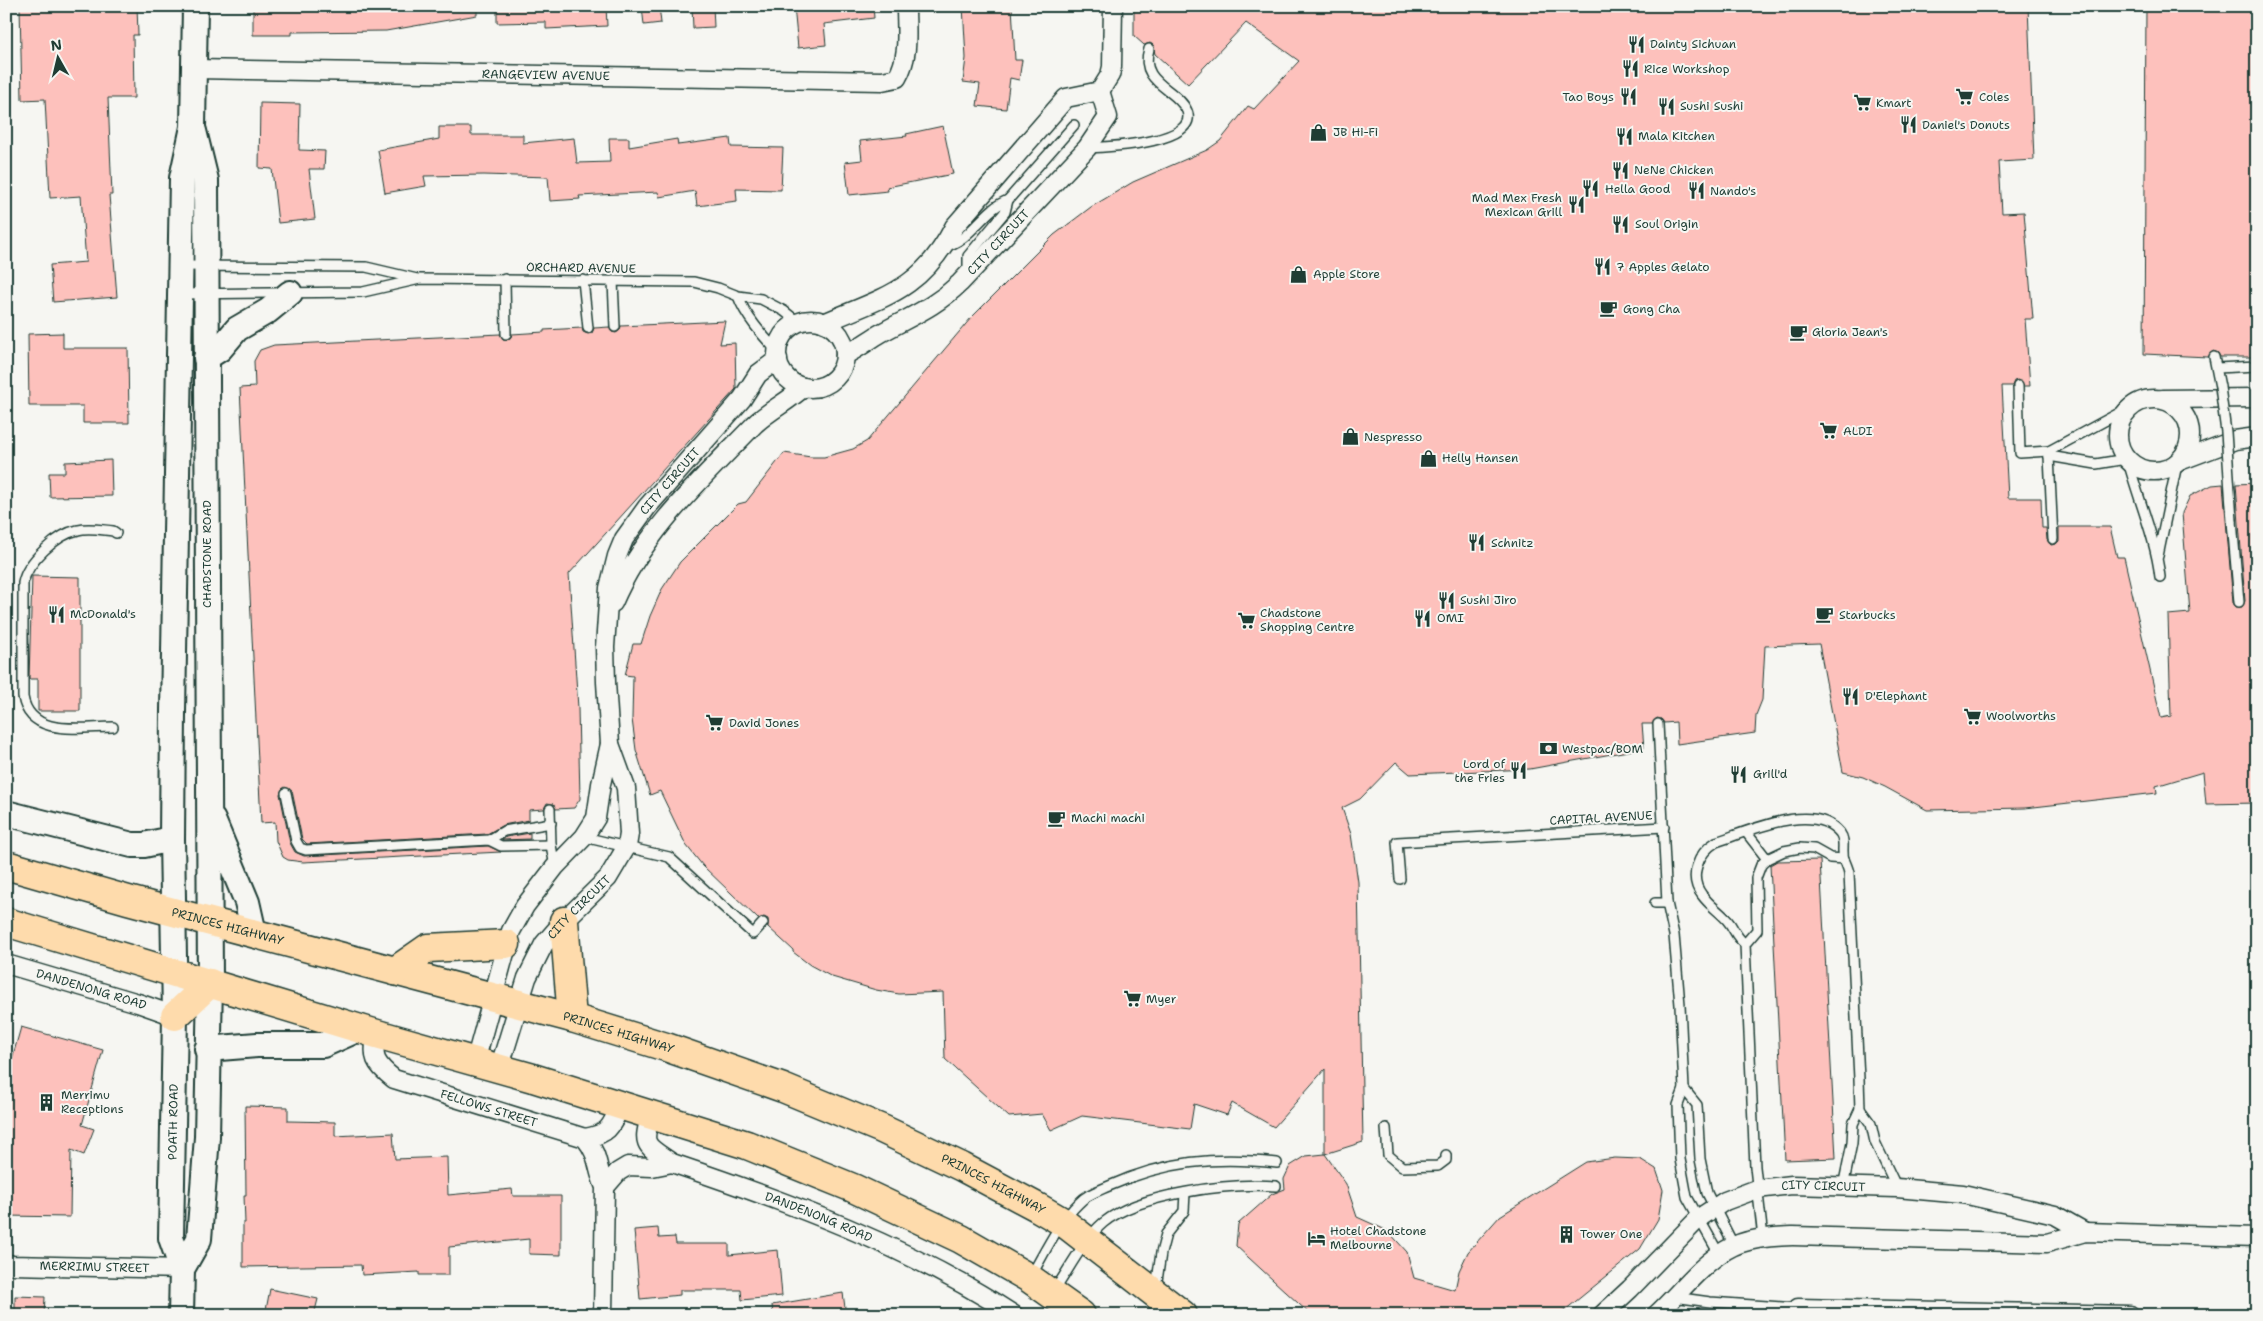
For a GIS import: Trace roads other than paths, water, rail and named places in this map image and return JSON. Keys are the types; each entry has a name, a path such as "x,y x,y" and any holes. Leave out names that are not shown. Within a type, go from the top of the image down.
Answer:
{"highway":[{"name":"PRINCES HIGHWAY","path":"6,865 173,912 209,920 572,1018 666,1047 775,1086 882,1128 962,1167 1063,1222 1183,1315"},
{"path":"564,921 572,1018"},
{"path":"6,922 487,1065 747,1145 820,1173 961,1239 1029,1278 1082,1315"},
{"path":"396,971 428,948 506,944"},
{"path":"175,1016 210,983"}],"street":[{"name":"CHADSTONE ROAD","path":"174,972 172,839 182,178 193,127 195,6"},
{"name":"RANGEVIEW AVENUE","path":"195,69 891,80 897,78 904,66 906,56 906,6"},
{"path":"824,323 888,297 920,274 944,248 954,227 1066,98 1100,90 1110,75 1112,67 1113,6"},
{"name":"CITY CIRCUIT","path":"845,355 860,348 881,333 936,304 968,273 1087,148 1108,117 1100,90"},
{"name":"CHADSTONE ROAD","path":"193,127 206,180 210,983"},
{"path":"206,358 220,349 237,329 268,311 290,294"},
{"path":"812,321 824,323 840,336 845,355 842,368 835,378 823,386 804,387 786,377 778,355 784,334 799,323 812,321"},
{"name":"CITY CIRCUIT","path":"487,1065 519,1003 527,978 544,944 564,921 608,878 627,846 629,834 626,788 610,744 606,682 606,628 612,569 624,540 634,524 742,400 758,374 778,355"},
{"name":"CITY CIRCUIT","path":"606,628 621,584 630,567 666,518 755,424 790,400 804,387"},
{"path":"2257,398 2150,399 2134,405 2124,415 2118,434 2120,447 2127,460 2134,466 2148,471 2164,470 2179,462 2235,440 2257,437"},
{"path":"2159,399 2174,405 2189,423 2191,438 2179,462"},
{"name":"CITY CIRCUIT","path":"487,1065 492,997 506,944 521,913 555,867 584,836 596,818 610,744"},
{"path":"209,811 247,902 254,933"},
{"path":"6,813 132,846 172,839"},
{"name":"DANDENONG ROAD","path":"6,964 138,1002 175,1016"},
{"name":"POATH ROAD","path":"174,972 171,1238 182,1269 181,1315"},
{"name":"POATH ROAD","path":"182,1269 199,1239 207,1137 207,1048 210,983"},
{"path":"207,1048 257,1045 323,1045 369,1031"},
{"name":"FELLOWS STREET","path":"369,1031 375,1058 381,1068 394,1079 585,1138"},
{"path":"603,1315 605,1187 601,1178 598,1158 585,1138 603,1133 612,1126 620,1106"},
{"name":"DANDENONG ROAD","path":"651,1116 645,1133 650,1149 672,1163 799,1207 888,1245 1014,1315"},
{"path":"605,1187 618,1172 628,1166 652,1167 672,1163"},
{"name":"CITY CIRCUIT","path":"1602,1315 1699,1218 1732,1198 1757,1189 1792,1185 1897,1188 1963,1194 2055,1215 2085,1232"},
{"name":"CITY CIRCUIT","path":"1656,1315 1704,1267 1727,1250 1763,1238 1793,1236 2048,1243 2085,1232 2257,1238"},
{"name":"MERRIMU STREET","path":"6,1263 12,1265 182,1269"},
{"path":"1797,1311 2130,1315"}],"lane":[{"path":"1087,148 1139,144 1176,132 1187,123 1188,117 1184,107 1158,83 1148,66 1146,56 1149,49"},
{"path":"944,248 955,245 997,204 1008,200 1074,125"},
{"path":"968,273 968,256 1006,212 1008,200"},
{"name":"ORCHARD AVENUE","path":"181,266 366,267 420,279 701,283 738,296 761,299 784,311 799,323"},
{"name":"ORCHARD AVENUE","path":"181,294 363,292 420,279"},
{"path":"505,280 506,334"},
{"path":"583,280 588,328"},
{"path":"613,281 615,327"},
{"path":"738,296 743,309 760,334 778,355"},
{"path":"2214,357 2226,432 2238,602"},
{"path":"2217,368 2257,366"},
{"path":"2018,386 2020,453 2049,454 2096,464 2127,460 2158,556 2160,577"},
{"path":"2049,454 2134,405"},
{"path":"2049,454 2054,539"},
{"path":"2158,556 2179,462"},
{"path":"113,727 44,725 32,718 28,712 23,696 23,582 25,573 34,560 70,532 83,529 113,531 116,533"},
{"path":"1658,724 1664,827"},
{"path":"286,793 296,841 300,848 306,850 489,840 504,831 551,823"},
{"path":"550,809 555,867"},
{"path":"1745,944 1735,936 1725,918 1702,896 1698,889 1696,874 1701,856 1706,848 1716,842 1786,819 1813,820 1827,823 1840,833 1843,840 1844,859 1849,873 1860,1109 1853,1124 1852,1143 1843,1187"},
{"name":"CAPITAL AVENUE","path":"1400,879 1397,842 1664,827 1667,903 1679,976 1684,1089 1678,1105 1680,1159 1687,1197 1699,1218 1727,1250"},
{"path":"1746,832 1767,859"},
{"path":"584,836 669,857 753,934 763,923"},
{"path":"489,840 501,846 552,845"},
{"path":"1763,1238 1757,1189 1745,944 1757,930 1756,878 1761,865 1767,859 1784,851 1800,848 1814,849 1830,858 1844,859"},
{"path":"1655,903 1667,903"},
{"path":"1684,1089 1697,1105 1702,1169 1707,1193 1714,1208 1727,1250"},
{"path":"1860,1109 1871,1124 1875,1142 1897,1188"},
{"path":"1386,1128 1388,1155 1402,1167 1438,1166 1446,1160 1446,1155"},
{"path":"1029,1278 1063,1222 1086,1196 1145,1172 1171,1164 1218,1159 1276,1163"},
{"path":"1053,1294 1104,1222 1117,1215 1149,1202 1185,1193 1244,1185 1276,1186"},
{"path":"1156,1294 1164,1242 1170,1228 1184,1211 1185,1193"},
{"path":"1674,1297 1797,1311"}],"place":[{"name":"Dainty Sichuan","path":"1636,44"},
{"name":"Rice Workshop","path":"1630,69"},
{"name":"Tao Boys","path":"1628,97"},
{"name":"Coles","path":"1965,97"},
{"name":"Kmart","path":"1862,103"},
{"name":"Sushi Sushi","path":"1666,106"},
{"name":"Daniel's Donuts","path":"1908,125"},
{"name":"JB Hi-Fi","path":"1319,132"},
{"name":"Mala Kitchen","path":"1624,136"},
{"name":"NeNe Chicken","path":"1620,170"},
{"name":"Hella Good","path":"1591,189"},
{"name":"Nando's","path":"1696,191"},
{"name":"Mad Mex Fresh Mexican Grill","path":"1576,205"},
{"name":"Soul Origin","path":"1621,224"},
{"name":"7 Apples Gelato","path":"1602,267"},
{"name":"Apple Store","path":"1299,274"},
{"name":"Gong Cha","path":"1609,309"},
{"name":"Gloria Jean's","path":"1798,332"},
{"name":"ALDI","path":"1829,431"},
{"name":"Nespresso","path":"1350,437"},
{"name":"Helly Hansen","path":"1428,458"},
{"name":"Schnitz","path":"1477,543"},
{"name":"Sushi Jiro","path":"1446,600"},
{"name":"McDonald's","path":"56,614"},
{"name":"Starbucks","path":"1825,615"},
{"name":"OMI","path":"1423,618"},
{"name":"Chadstone Shopping Centre","path":"1246,620"},
{"name":"D'Elephant","path":"1851,696"},
{"name":"Woolworths","path":"1972,716"},
{"name":"David Jones","path":"715,723"},
{"name":"Westpac/BOM","path":"1548,749"},
{"name":"Lord of the Fries","path":"1519,771"},
{"name":"Grill'd","path":"1739,774"},
{"name":"Machi machi","path":"1057,818"},
{"name":"Myer","path":"1132,999"},
{"name":"Merrimu Receptions","path":"47,1102"},
{"name":"Tower One","path":"1566,1234"},
{"name":"Hotel Chadstone Melbourne","path":"1316,1238"}]}
